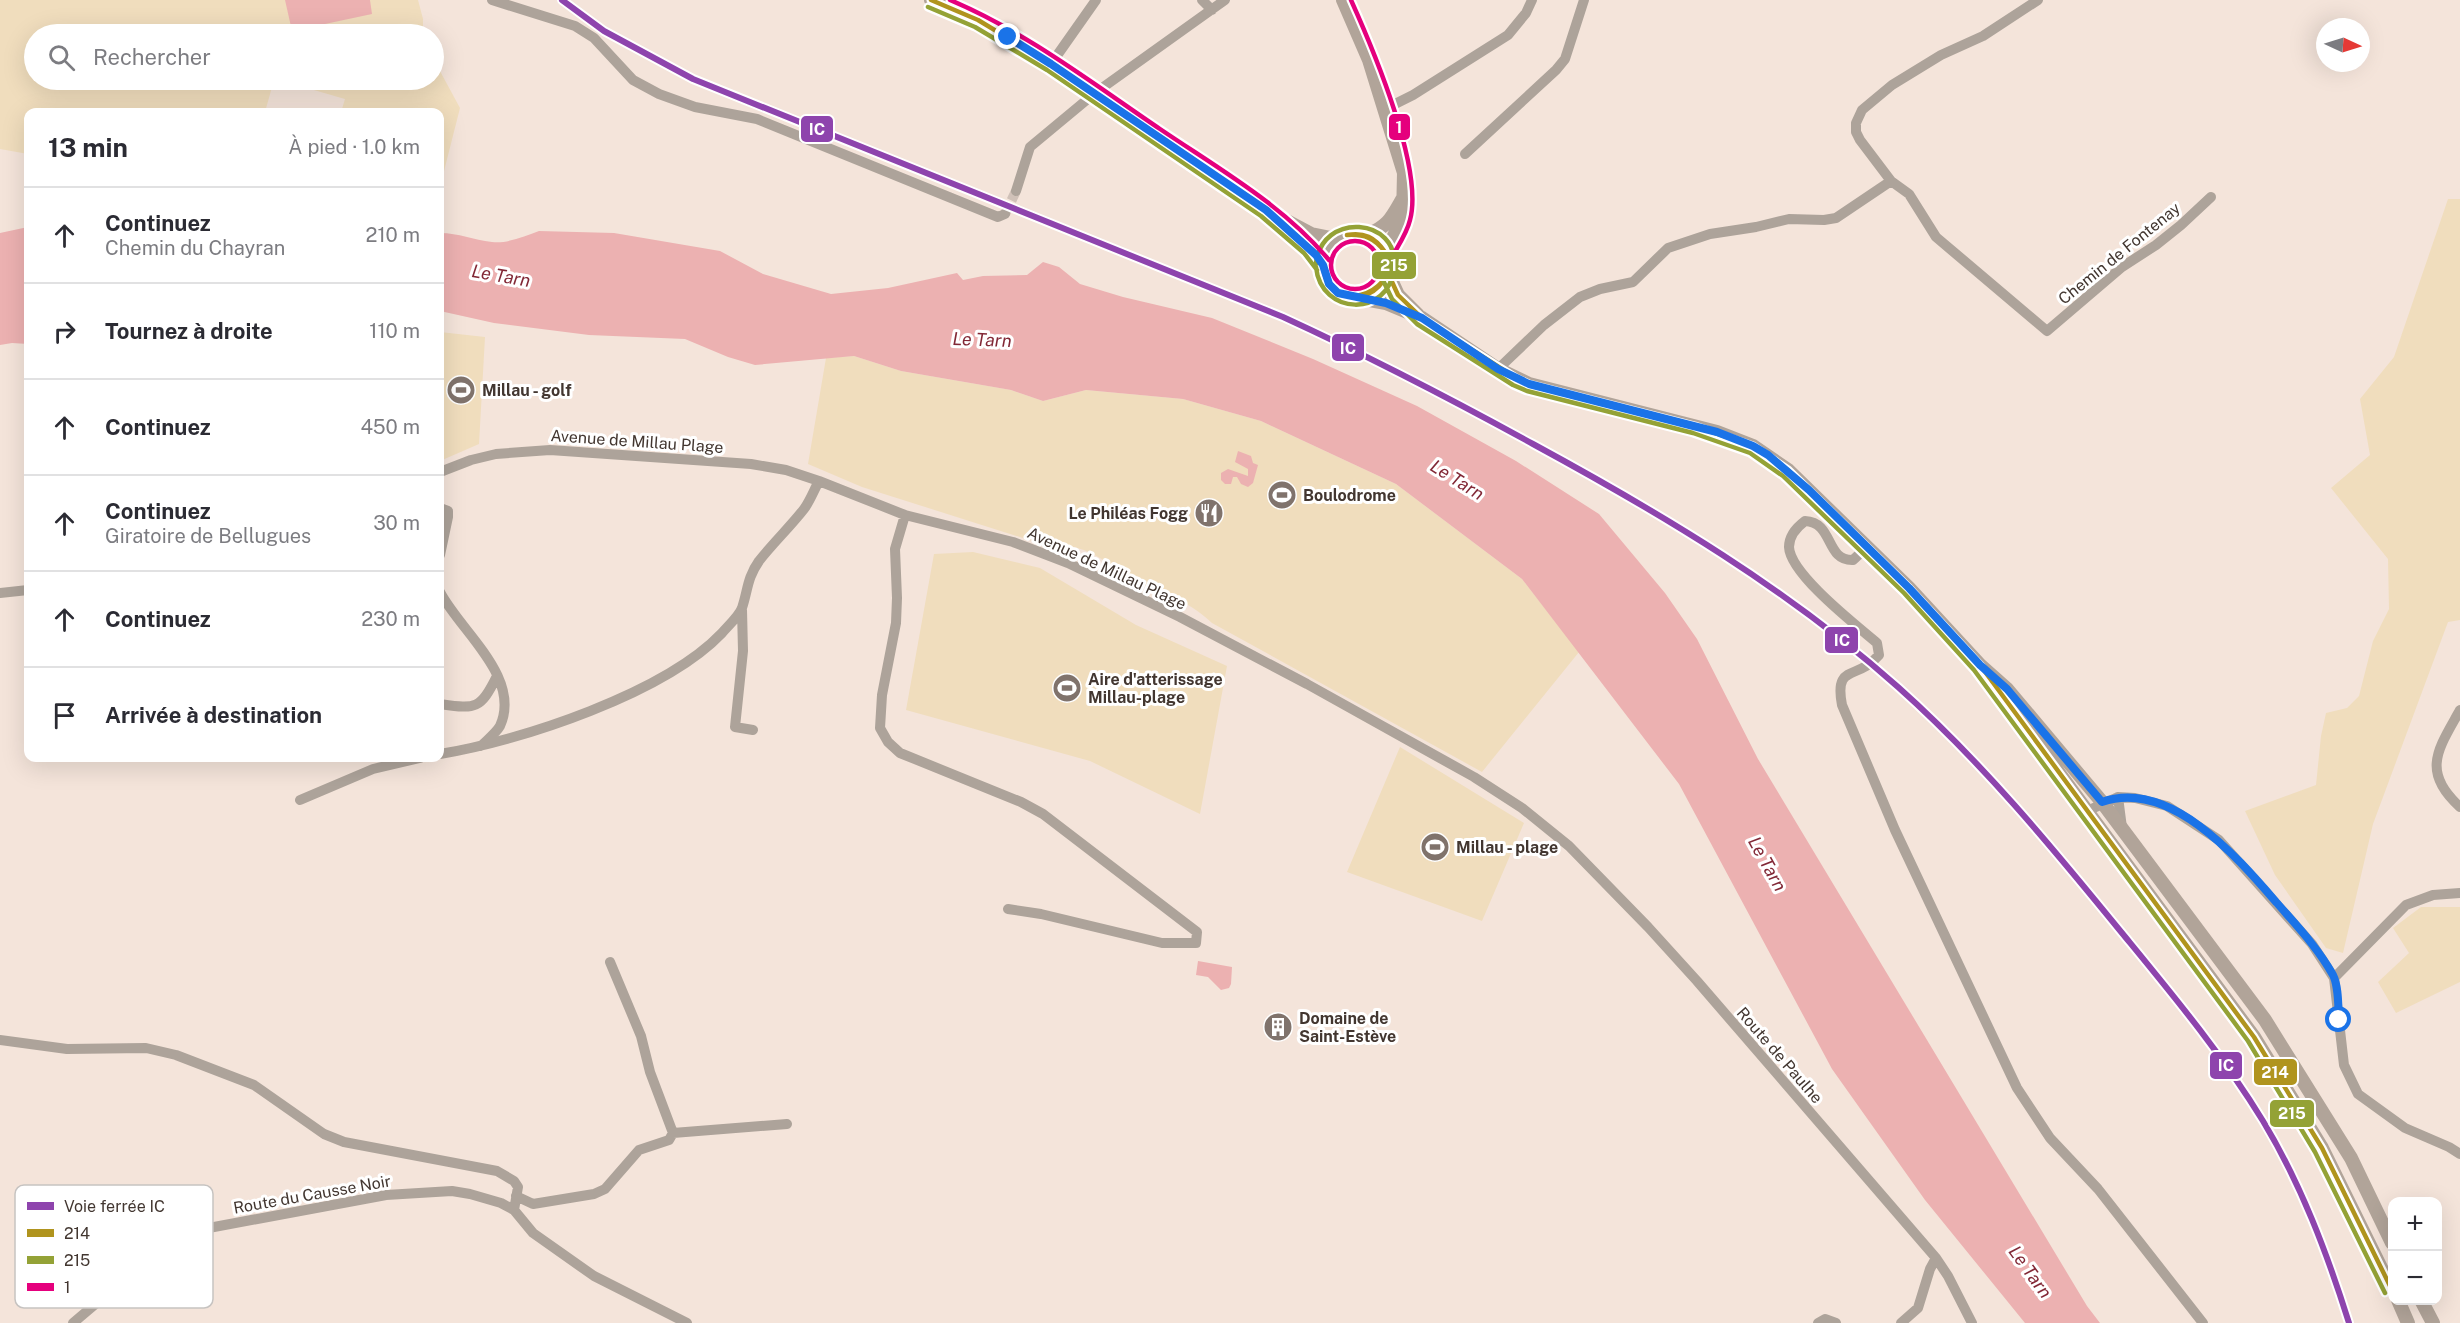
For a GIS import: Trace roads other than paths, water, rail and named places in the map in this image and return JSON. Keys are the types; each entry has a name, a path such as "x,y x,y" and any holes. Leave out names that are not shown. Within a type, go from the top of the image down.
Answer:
{"main road":[{"path":"931,0 978,20 1051,64 1266,210 1311,234 1336,239"},
{"path":"1343,0 1362,40 1402,165 1403,218 1385,254"},
{"path":"1367,235 1382,229 1389,222 1404,196"},
{"path":"1266,210 1309,248 1323,265"},
{"path":"1422,318 1386,303 1345,296 1333,289 1325,277 1323,265 1328,248 1336,239 1351,233 1367,235 1378,243 1385,254 1387,271 1398,295 1422,318 1498,369 1529,384 1695,426 1753,446 1788,470 1909,588 1980,665 2007,689 2102,802 2211,946 2290,1058 2351,1158 2388,1235"},
{"path":"1359,298 1376,290 1387,271"},
{"path":"1980,665 2260,1046 2322,1148 2388,1282"},
{"path":"2399,1305 2408,1323"},
{"path":"2424,1305 2433,1323"}],"street":[{"path":"492,0 575,26 594,38 633,80 659,94 695,107 757,119 998,217 1005,214"},
{"path":"1051,64 1096,0"},
{"path":"1202,0 1212,10"},
{"path":"1016,190 1030,147 1095,93 1225,0"},
{"path":"1385,109 1413,95 1508,35 1526,13 1532,0"},
{"path":"1465,154 1556,70 1565,58 1584,0"},
{"path":"1498,369 1544,325 1580,297 1600,289 1633,282 1668,248 1710,234 1789,219 1836,218 1892,181 1860,140 1856,123 1862,110 1892,85 1941,55 1983,36 2038,0"},
{"name":"Chemin de Fontenay","path":"1892,181 1908,194 1936,237 2048,331 2122,267 2156,246 2211,197"},
{"name":"Avenue de Millau Plage","path":"444,470 471,460 496,454 550,450 751,464 786,470 905,515 1013,542 1098,577 1180,617 1415,743 1474,777 1543,824"},
{"path":"753,730 735,727 743,651 742,610 746,586 757,564 805,507 819,481"},
{"path":"444,510 448,511 444,536"},
{"path":"905,515 895,549 896,623 882,695 880,728 888,742 900,753 1043,813 1197,932 1196,943 1162,943 1041,914 1008,909"},
{"path":"1867,547 1852,561 1842,559 1836,555 1825,531 1819,524 1805,520 1795,528 1789,547 1794,563 1810,584 1877,644 1879,655 1872,664 1844,677 1838,687 1842,705 1894,830 2017,1088 2050,1138 2098,1189 2202,1323"},
{"path":"0,593 24,590"},
{"path":"444,600 477,642 497,676 506,705 499,728 478,748"},
{"path":"444,753 478,748 566,719 648,686 684,664 721,634 742,610"},
{"path":"444,705 468,708 486,698 497,676"},
{"path":"2460,710 2437,754 2437,776 2450,798 2460,807"},
{"path":"300,800 373,770 404,762"},
{"path":"2118,797 2122,828"},
{"path":"2088,811 2102,802 2118,797 2135,798 2167,806 2219,840 2312,944 2334,978 2344,1065 2358,1094 2405,1128 2450,1147 2460,1154"},
{"name":"Route de Paulhe","path":"1543,824 1569,846 1655,934 1936,1258 1972,1323"},
{"path":"2334,978 2406,905 2433,895 2460,892"},
{"path":"610,962 641,1036 650,1072 673,1133"},
{"name":"Route du Causse Noir","path":"0,1040 67,1049 146,1048 176,1054 254,1085 324,1134 344,1142 497,1171 514,1181 518,1187 516,1196"},
{"path":"673,1133 787,1124"},
{"path":"673,1133 669,1140 639,1150 605,1189 594,1194 533,1204 516,1196 514,1210 533,1233 594,1276 687,1323"},
{"name":"Route du Causse Noir","path":"213,1227 354,1199 418,1192 461,1193 501,1203 514,1210"},
{"path":"1901,1323 1917,1308 1936,1258"},
{"name":"Route du Causse Noir","path":"73,1323 91,1308"},
{"path":"1818,1323 1825,1319 1836,1323"}],"water":[{"path":"285,0 370,0 372,14 325,24 290,24"},
{"path":"24,228 24,344 0,345 0,233"},
{"name":"Le Tarn","path":"539,231 614,233 720,251 763,274 831,294 888,288 957,273 963,280 983,276 1027,275 1043,262 1059,267 1080,284 1123,297 1212,318 1313,359 1417,406 1516,461 1599,514 1665,593 1697,639 1758,759 2087,1306 2100,1323 2025,1323 1925,1200 1832,1069 1679,784 1522,579 1396,484 1261,421 1183,399 1086,390 1043,401 1011,390 901,371 854,356 755,365 728,357 685,339 589,335 494,323 444,312 444,233 485,241 504,242"},
{"path":"1238,451 1251,456 1253,463 1258,465 1253,483 1248,487 1241,484 1237,477 1233,477 1231,484 1225,484 1221,480 1221,473 1228,469 1248,476 1248,469 1235,462"},
{"path":"1198,961 1232,967 1229,988 1221,990 1208,977 1196,975"}],"tunnel":[{"path":"1005,214 1016,191"}],"rail line":[{"name":"IC","path":"562,0 604,31 693,79 1283,317 1378,362 1502,427 1629,498 1723,555 1813,618 1898,687 1929,715 1987,775 2069,869 2196,1025 2231,1072 2277,1145 2322,1245 2349,1323"}],"place":[{"name":"Millau - golf","path":"461,390"},
{"name":"Boulodrome","path":"1282,495"},
{"name":"Le Philéas Fogg","path":"1209,513"},
{"name":"Aire d'atterissage Millau-plage","path":"1067,688"},
{"name":"Millau - plage","path":"1435,847"},
{"name":"Domaine de Saint-Estève","path":"1278,1027"}]}
